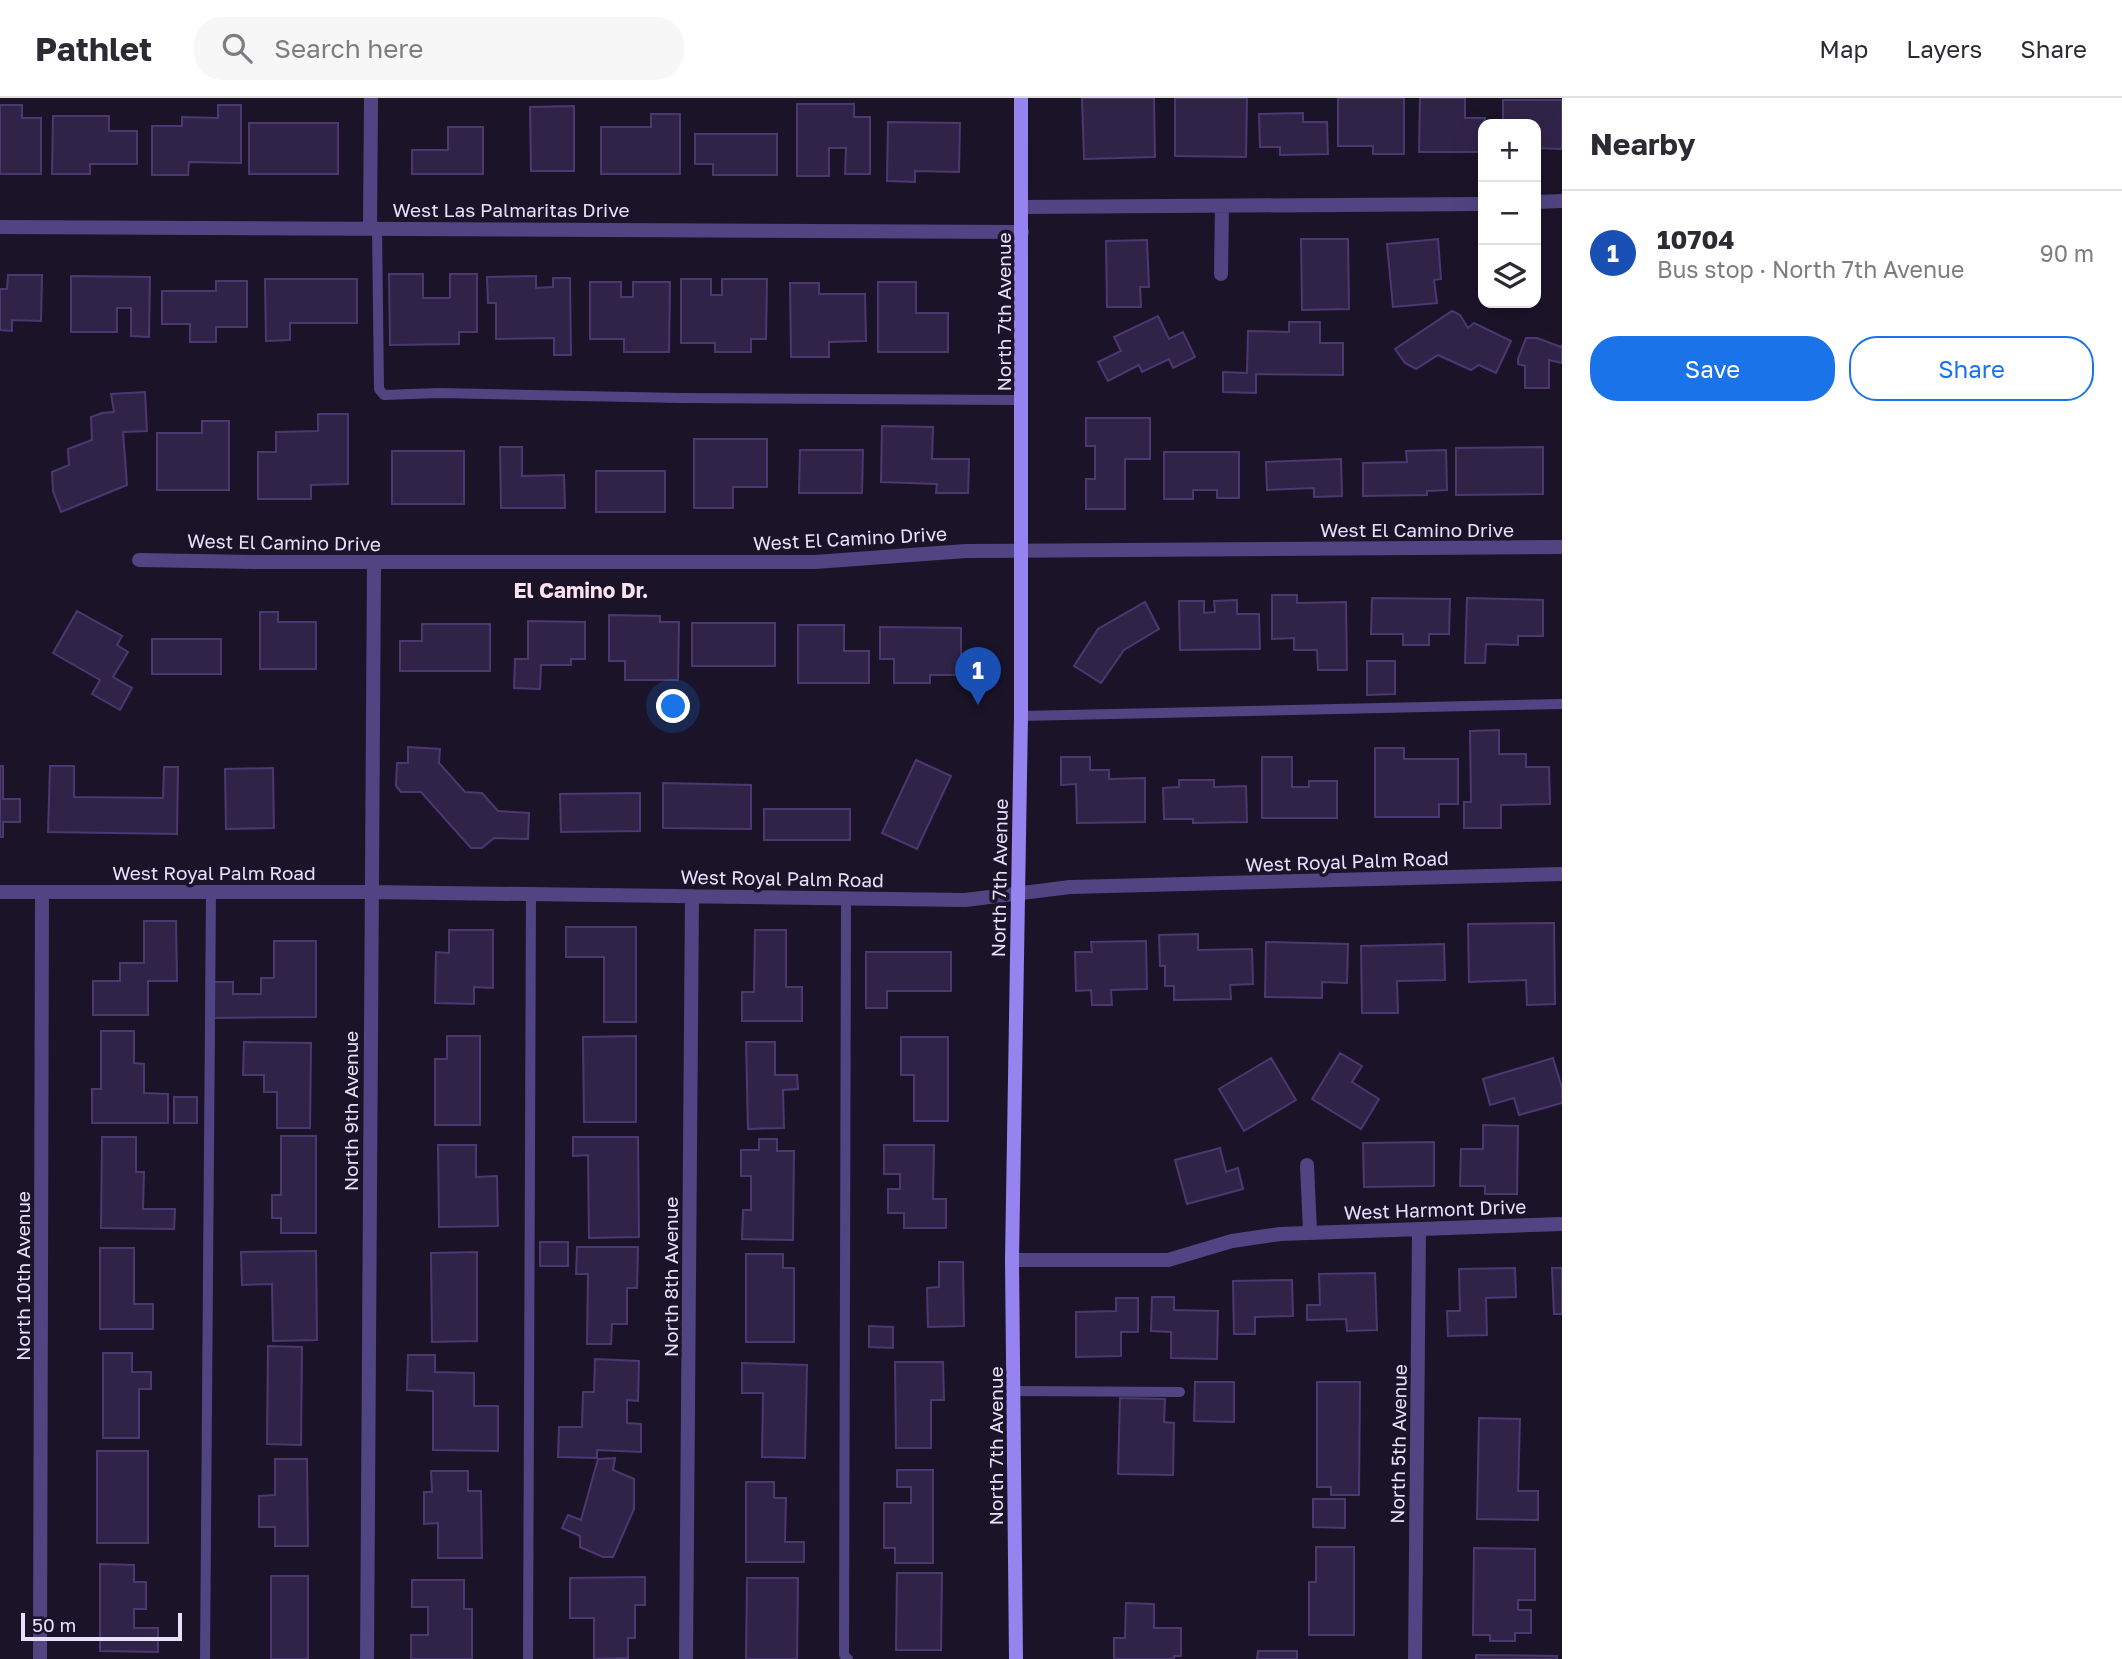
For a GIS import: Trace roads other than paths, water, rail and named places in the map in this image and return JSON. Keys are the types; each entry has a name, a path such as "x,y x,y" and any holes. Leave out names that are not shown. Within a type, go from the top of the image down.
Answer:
{"main road":[{"name":"North 7th Avenue","path":"1016,1659 1012,1260 1021,716 1021,98"}],"street":[{"path":"371,98 374,227"},
{"path":"1541,202 1562,201"},
{"path":"1022,207 1478,204"},
{"path":"1222,206 1222,274"},
{"name":"West Las Palmaritas Drive","path":"0,227 1022,232"},
{"name":"West El Camino Drive","path":"139,560 815,562 966,551 1562,547"},
{"name":"North 9th Avenue","path":"367,1659 374,562"},
{"name":"West Royal Palm Road","path":"0,892 370,892 965,900 1070,887 1562,874"},
{"name":"North 10th Avenue","path":"40,1659 42,893"},
{"name":"North 8th Avenue","path":"687,1659 692,896"},
{"path":"1307,1165 1310,1232"},
{"name":"West Harmont Drive","path":"1012,1260 1168,1259 1232,1241 1280,1234 1562,1224"},
{"name":"North 5th Avenue","path":"1415,1659 1419,1228"}],"lane":[{"path":"374,227 379,389 384,395 439,393 1022,400"},
{"path":"1021,716 1562,704"},
{"path":"205,1659 211,891"},
{"path":"528,1659 531,894"},
{"path":"846,899 844,1655 848,1659"},
{"path":"1014,1391 1180,1392"}],"place":[{"name":"10704","path":"978,705"}],"district":[{"name":"El Camino Dr.","path":"581,590"}]}
